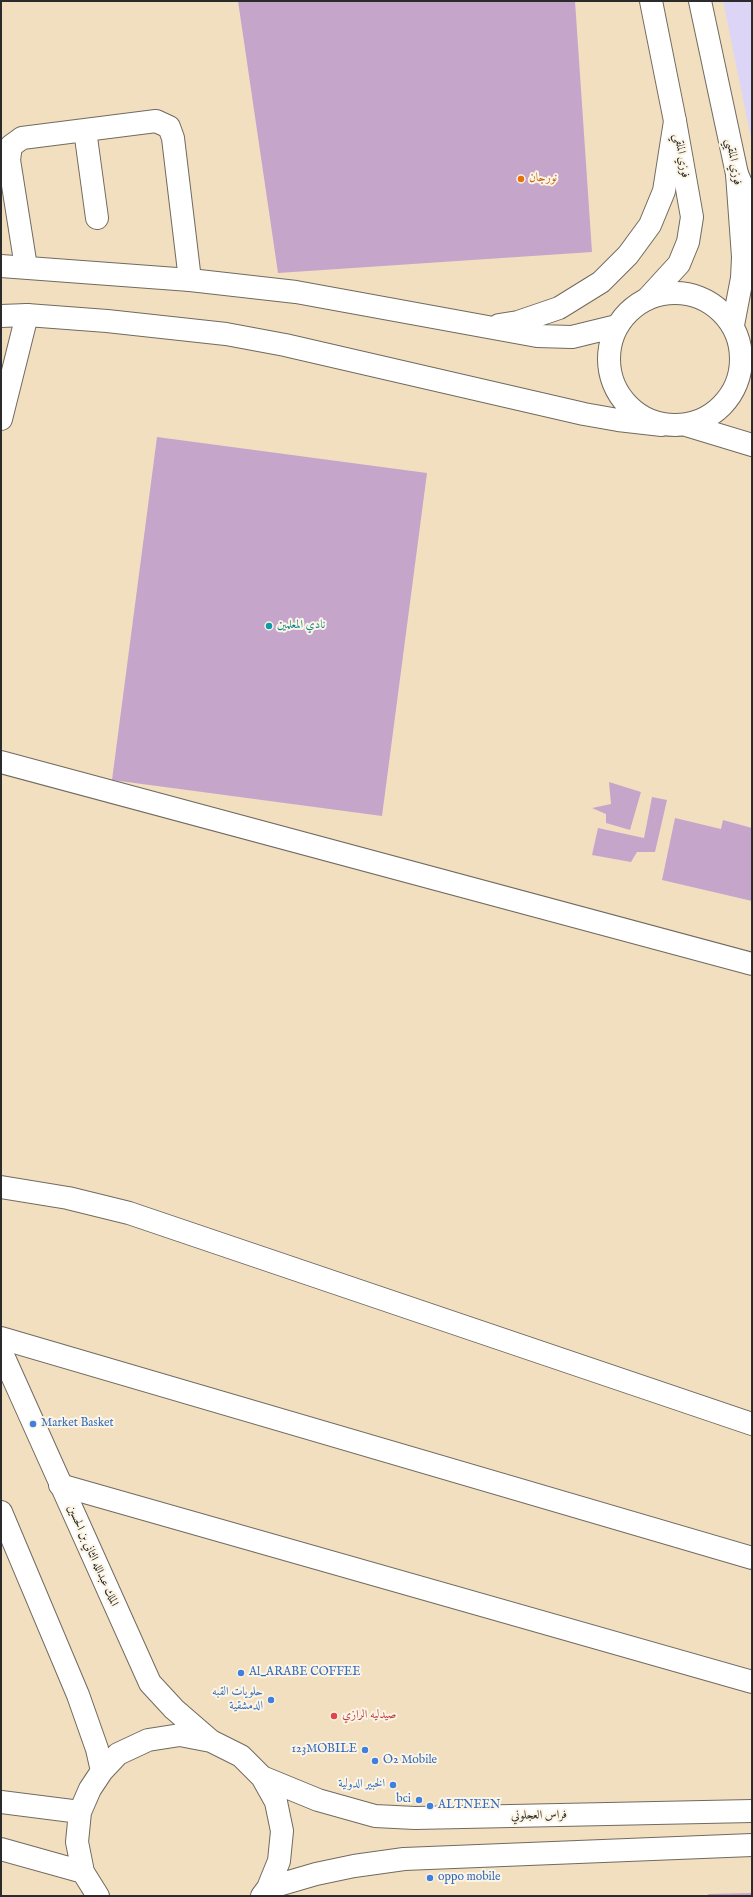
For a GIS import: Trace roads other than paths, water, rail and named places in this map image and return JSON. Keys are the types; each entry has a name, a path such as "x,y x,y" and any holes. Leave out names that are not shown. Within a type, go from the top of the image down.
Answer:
{"main road":[{"name":"فوزي الملقي","path":"647,299 679,264 688,242 692,217 675,121 651,1"},
{"name":"فوزي الملقيي","path":"700,1 737,174 742,257 742,338"},
{"path":"26,267 9,160 12,146 22,138 156,121 169,127 173,138 190,280"},
{"path":"489,327 518,322 559,308 601,282 628,256 650,225 664,191 675,121"},
{"path":"85,130 97,218"},
{"path":"737,174 752,209"},
{"path":"1,266 190,280 296,292 537,336 572,337 617,326"},
{"path":"662,425 642,417 626,404 614,387 609,366 610,346 617,326 630,310 647,299 670,292 695,295 717,306 742,338 743,362 738,384 726,403 708,417 686,425"},
{"path":"1,316 114,321 226,334 292,347 584,414 662,425 686,425 752,445"},
{"path":"1,419 27,316"},
{"path":"1,762 752,964"},
{"path":"1,1187 68,1198 129,1213 752,1424"},
{"path":"1,1338 752,1558"},
{"name":"الملك عبدالله الثاني بن الحسين","path":"1,1351 150,1683 174,1709 211,1741"},
{"path":"60,1485 752,1682"},
{"path":"1,1512 78,1695 97,1749 102,1771"},
{"path":"98,1896 83,1872 77,1842 80,1812 90,1789 102,1771 118,1754 148,1740 180,1735 211,1741 241,1756 262,1777 276,1802 282,1831 279,1861 265,1892"},
{"name":"فراس العجلوني","path":"262,1777 318,1800 375,1816 471,1818 752,1811"},
{"path":"1,1802 80,1812"},
{"path":"265,1892 316,1874 354,1866 404,1859 752,1846"},
{"path":"1,1849 83,1872"}],"place":[{"name":"نورجان","path":"521,179"},
{"name":"نادي المعلمين","path":"269,626"},
{"name":"Market Basket","path":"33,1424"},
{"name":"Al_ARABE COFFEE","path":"241,1673"},
{"name":"حلويات القبه الدمشقية","path":"271,1700"},
{"name":"صيدليه الرازي","path":"334,1716"},
{"name":"123MOBILE","path":"365,1750"},
{"name":"O2 Mobile","path":"375,1761"},
{"name":"الخبير الدولية","path":"393,1785"},
{"name":"bci","path":"419,1800"},
{"name":"ALTNEEN","path":"430,1806"},
{"name":"oppo mobile","path":"430,1878"}]}
